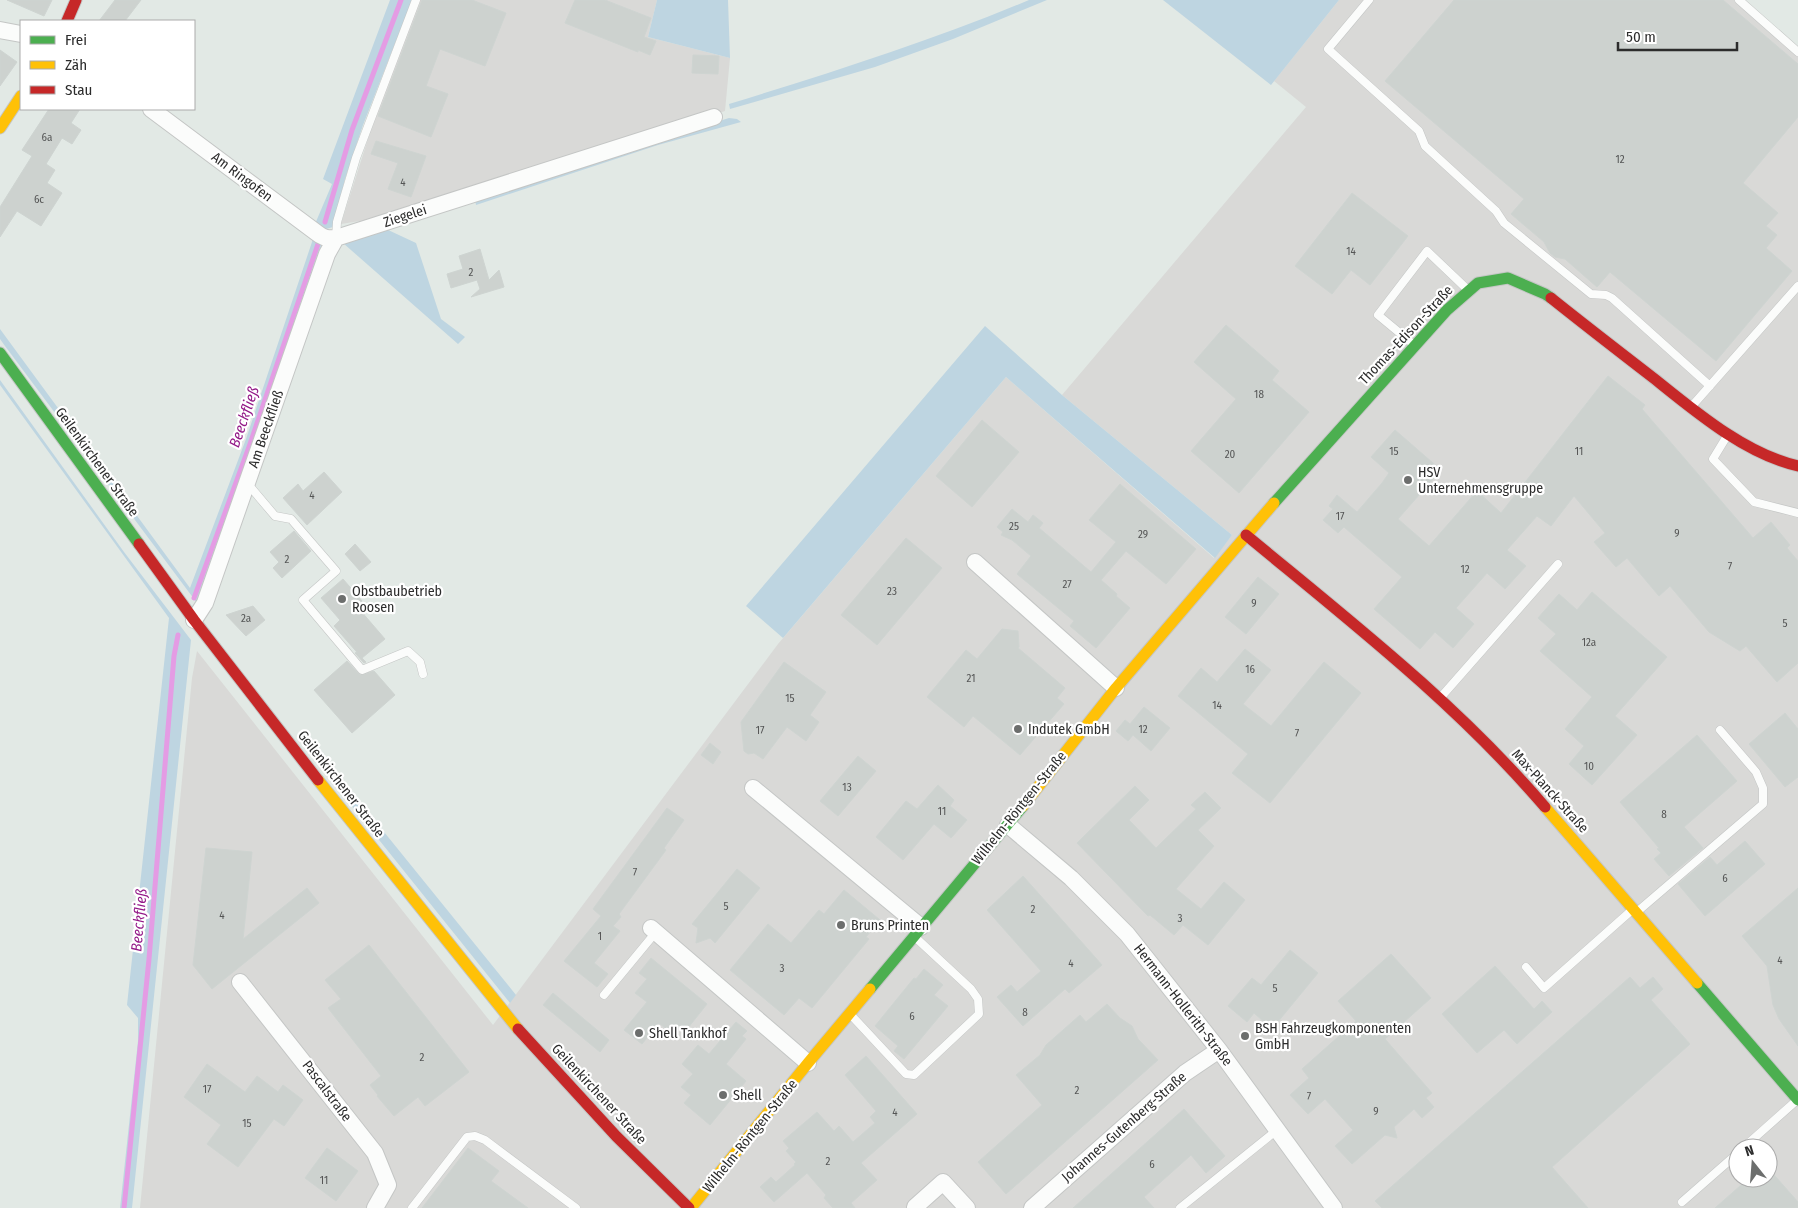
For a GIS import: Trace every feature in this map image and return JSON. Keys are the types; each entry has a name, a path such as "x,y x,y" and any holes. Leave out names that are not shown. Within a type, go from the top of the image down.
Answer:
{"street":[{"path":"67,20 76,0"},
{"path":"0,30 20,34"},
{"path":"0,128 20,98"},
{"name":"Am Ringofen","path":"152,110 323,237 336,238"},
{"name":"Ziegelei","path":"336,238 714,117"},
{"name":"Am Beeckfließ","path":"194,620 206,603 327,254 336,238"},
{"name":"Thomas-Edison-Straße","path":"1246,535 1447,310 1478,283 1508,278 1545,294 1728,434 1785,463 1798,466"},
{"name":"Geilenkirchener Straße","path":"0,353 194,620 332,798 520,1031 616,1136 690,1208"},
{"name":"Wilhelm-Röntgen-Straße","path":"690,1208 808,1063 1008,825 1116,688 1246,535"},
{"name":"Max-Planck-Straße","path":"1246,535 1383,648 1440,698 1519,776 1798,1100"},
{"path":"975,562 1116,688"},
{"path":"753,788 918,932"},
{"name":"Hermann-Hollerith-Straße","path":"1008,825 1071,878 1127,934 1219,1050 1334,1208"},
{"path":"654,930 808,1063"},
{"name":"Pascalstraße","path":"240,982 302,1058 374,1153 388,1185 375,1208"},
{"name":"Johannes-Gutenberg-Straße","path":"1032,1208 1178,1079 1219,1050"},
{"path":"915,1207 943,1182 967,1208"}],"lane":[{"path":"336,238 337,222 356,158 416,0"},
{"path":"1369,0 1328,49 1419,131 1424,146 1496,210 1504,223 1591,294 1606,295 1612,298 1710,386"},
{"path":"1739,0 1798,52"},
{"path":"1415,346 1378,315 1427,251 1469,291"},
{"path":"1691,407 1798,286"},
{"path":"1728,434 1712,459 1754,502 1798,513"},
{"path":"248,483 275,516 291,519 336,571 303,600 362,670 408,651 420,662 423,674"},
{"path":"1440,698 1558,564"},
{"path":"1526,967 1544,988 1763,804 1762,788 1756,772 1720,730"},
{"path":"604,995 654,930"},
{"path":"850,1013 906,1074 914,1075 979,1014 978,999 971,989 918,932"},
{"path":"1754,1138 1798,1100"},
{"path":"1180,1208 1277,1130"},
{"path":"412,1208 467,1137 475,1136 485,1140 576,1208"},
{"path":"1682,1202 1728,1162"}],"shaded area":[{"path":"390,0 412,0 363,125 345,179 333,227 326,229 315,224 332,184 323,179"},
{"path":"420,0 657,0 648,37 730,58 725,111 507,179 366,220 341,224 373,123"},
{"path":"657,0 728,0 730,58 648,37"},
{"path":"1029,0 1047,0 953,39 875,67 730,109 729,104 918,43"},
{"path":"1163,0 1339,0 1271,85"},
{"path":"1339,0 1744,0 1798,50 1798,1208 140,1208 192,678 197,651 493,1025 778,644 1006,377 1214,558 1232,535 1062,395 1306,107 1274,81"},
{"path":"729,118 737,119 741,122 658,145 476,205 475,199"},
{"path":"386,229 416,243 441,319 465,337 458,344 343,243"},
{"path":"313,239 322,245 324,249 197,603 5,346 0,339 0,329 190,588 246,439"},
{"path":"985,326 1062,395 1232,535 1215,558 1006,377 783,638 746,606"},
{"path":"0,380 124,552 191,640 132,1208 120,1208 138,1041 138,1018 127,1005 169,618 0,385"},
{"path":"346,785 516,995 510,1003 343,795"}],"building":[{"path":"7,0 52,0 44,16"},
{"path":"115,0 141,0 126,20 100,20"},
{"path":"422,0 472,0 506,13 485,66 440,49 426,86 448,94 431,137 378,116"},
{"path":"575,0 605,0 651,18 644,37 656,41 650,55 565,23"},
{"path":"1454,0 1723,0 1798,64 1798,117 1743,183 1778,213 1766,226 1777,235 1766,248 1792,271 1716,361 1610,272 1597,287 1565,259 1555,257 1550,253 1544,242 1511,214 1524,199 1385,81"},
{"path":"0,50 17,62 0,86"},
{"path":"693,55 719,56 718,74 692,73"},
{"path":"48,110 79,110 71,123 81,130 72,144 62,138 46,164 55,170 47,183 62,193 41,226 17,211 0,237 0,207 32,156 22,150"},
{"path":"376,141 426,156 411,197 388,189 398,163 371,154"},
{"path":"1352,193 1408,236 1370,285 1351,270 1332,294 1295,266"},
{"path":"480,249 489,280 499,270 504,287 471,297 480,289 477,280 451,288 447,274 463,269 459,256"},
{"path":"1226,325 1279,371 1272,380 1309,412 1239,493 1191,451 1236,399 1194,362"},
{"path":"1608,376 1645,405 1642,409 1753,538 1771,522 1790,545 1787,548 1798,561 1798,663 1777,682 1746,646 1740,651 1709,632 1670,586 1659,596 1627,558 1616,567 1594,542 1605,533 1574,496 1551,526 1537,516 1507,550 1526,566 1505,589 1487,573 1456,608 1474,624 1453,648 1435,632 1420,649 1374,609 1402,577 1344,527 1338,533 1323,520 1333,509 1329,506 1337,495 1357,512 1382,483 1389,473 1371,457 1395,430 1441,470 1398,519 1429,546 1477,491 1501,513"},
{"path":"982,420 1019,452 972,507 936,476"},
{"path":"324,472 342,492 307,525 283,498 298,484 303,491"},
{"path":"1120,484 1196,549 1166,584 1126,551 1101,580 1130,608 1096,648 1070,626 1074,621 1017,574 1031,556 1012,540 1001,535 1003,532 997,527 1012,509 1028,522 1033,515 1043,523 1039,528 1091,572 1116,542 1089,520"},
{"path":"294,531 311,551 282,578 273,568 279,562 270,552"},
{"path":"906,538 942,568 877,645 841,615"},
{"path":"355,544 371,562 360,571 345,554"},
{"path":"1258,577 1279,594 1246,634 1225,617"},
{"path":"343,579 362,601 360,602 364,606 360,610 385,639 362,658 366,662 364,663 334,626 340,620 321,598"},
{"path":"1592,592 1667,657 1615,716 1637,735 1592,785 1569,764 1584,746 1565,729 1592,697 1540,651 1556,634 1538,618 1559,594 1577,610"},
{"path":"253,606 265,620 246,636 226,615"},
{"path":"1002,629 1018,631 1018,648 1065,688 1057,698 1064,704 1020,755 973,716 964,727 927,697 966,650 977,659"},
{"path":"1245,649 1271,670 1243,704 1271,726 1324,662 1361,693 1270,803 1232,773 1248,754 1178,696 1201,668 1217,682"},
{"path":"347,661 360,675 374,671 395,695 352,733 314,690"},
{"path":"784,662 826,692 810,715 819,722 806,741 787,727 763,759 754,753 748,754 744,751 741,722"},
{"path":"1144,707 1170,728 1151,751 1133,735 1128,741 1116,731 1125,720 1130,724"},
{"path":"1785,713 1798,729 1798,777 1785,787 1749,744"},
{"path":"1697,735 1737,781 1684,827 1703,848 1669,876 1654,859 1661,853 1657,849 1659,848 1620,802"},
{"path":"710,743 721,752 713,764 701,755"},
{"path":"858,756 876,771 838,816 820,801"},
{"path":"938,785 954,800 950,806 967,820 951,838 934,824 903,860 876,837 906,801 917,809"},
{"path":"1135,786 1149,800 1129,820 1156,848 1196,809 1191,805 1205,792 1221,808 1198,830 1214,846 1176,889 1201,909 1224,882 1245,900 1208,945 1183,925 1174,935 1150,915 1148,916 1077,843"},
{"path":"667,808 684,820 664,848 666,850 619,914 621,917 613,926 620,931 594,963 608,974 597,987 564,961 601,916 593,909"},
{"path":"1745,841 1765,864 1705,916 1678,884 1710,857 1717,865"},
{"path":"206,848 252,852 243,939 307,888 319,903 212,989 193,965"},
{"path":"737,869 760,888 715,943 710,938 696,943 698,928 692,924"},
{"path":"1023,876 1102,965 1069,993 1065,989 1023,1026 997,997 1011,985 1017,992 1041,971 987,910"},
{"path":"1798,888 1798,1046 1779,1019 1773,1005 1767,966 1742,936"},
{"path":"844,890 880,920 866,937 869,939 812,1008 799,998 784,1015 730,970 768,924 791,943 819,910 824,914"},
{"path":"369,945 469,1072 425,1106 418,1097 394,1116 370,1085 381,1076 328,1008 341,999 325,980"},
{"path":"1290,950 1318,973 1272,1029 1254,1013 1247,1022 1228,1006 1252,978 1261,985"},
{"path":"1391,954 1431,998 1385,1039 1432,1093 1426,1098 1434,1107 1422,1118 1414,1109 1394,1127 1397,1138 1385,1135 1352,1164 1335,1146 1353,1130 1325,1099 1308,1114 1290,1095 1309,1078 1302,1069 1356,1021 1338,1001"},
{"path":"651,958 707,1004 684,1033 676,1026 671,1033 659,1023 642,1044 624,1030 647,1002 635,993 647,979 639,973"},
{"path":"1495,966 1534,1009 1542,1001 1552,1012 1517,1044 1504,1030 1477,1053 1442,1014"},
{"path":"924,969 943,985 934,995 948,1006 904,1059 894,1051 898,1046 875,1026 914,978 916,979"},
{"path":"1630,977 1640,988 1653,977 1663,989 1651,1000 1690,1044 1552,1167 1588,1208 1382,1208 1375,1201"},
{"path":"553,993 609,1040 600,1052 543,1005"},
{"path":"1107,1004 1120,1018 1132,1026 1138,1039 1158,1060 1006,1194 978,1162 1042,1105 1016,1075 1040,1055 1046,1045 1080,1015 1086,1022"},
{"path":"736,1022 747,1031 742,1036 746,1039 726,1064 746,1081 710,1125 684,1103 691,1095 681,1087 693,1074 682,1064 698,1045 709,1054"},
{"path":"866,1056 917,1114 861,1163 877,1180 851,1203 855,1208 833,1208 824,1198 826,1195 807,1173 774,1202 760,1187 771,1177 776,1182 795,1165 796,1162 786,1151 789,1148 783,1141 817,1112 834,1131 839,1126 853,1142 875,1123 870,1117 876,1111 845,1075"},
{"path":"207,1064 245,1092 257,1076 278,1092 283,1085 303,1100 284,1126 274,1119 238,1167 207,1144 221,1125 184,1097"},
{"path":"1184,1109 1225,1156 1206,1173 1191,1155 1144,1197 1154,1208 1073,1208"},
{"path":"327,1148 358,1171 336,1201 305,1178"},
{"path":"468,1148 499,1171 491,1181 528,1208 422,1208"},
{"path":"1778,1179 1798,1202 1798,1208 1715,1208 1738,1188 1778,1188"}],"waterway":[{"name":"Beeckfließ","path":"325,222 352,130 401,0"},
{"name":"Beeckfließ","path":"194,598 250,444 318,244"},
{"name":"Beeckfließ","path":"124,1208 149,959 174,656 178,635"}],"traffic: fast":[{"path":"1274,503 1447,310 1478,283 1508,278 1551,298"},
{"path":"0,353 139,544"},
{"path":"870,989 1023,806"},
{"path":"1697,983 1798,1100"}],"traffic: slow":[{"path":"0,128 20,98"},
{"path":"1023,806 1116,688 1274,503"},
{"path":"318,780 518,1029"},
{"path":"1545,807 1697,983"},
{"path":"691,1208 870,989"}],"traffic: jam":[{"path":"67,20 76,0"},
{"path":"1551,298 1705,419 1760,452 1798,466"},
{"path":"1246,535 1439,698 1476,733 1545,807"},
{"path":"139,544 194,620 318,780"},
{"path":"518,1029 616,1136 689,1208"}],"place":[{"name":"HSV Unternehmensgruppe","path":"1408,480"},
{"name":"Obstbaubetrieb Roosen","path":"342,599"},
{"name":"Indutek GmbH","path":"1018,729"},
{"name":"Bruns Printen","path":"841,925"},
{"name":"Shell Tankhof","path":"639,1033"},
{"name":"BSH Fahrzeugkomponenten GmbH","path":"1245,1036"},
{"name":"Shell","path":"723,1095"}]}
